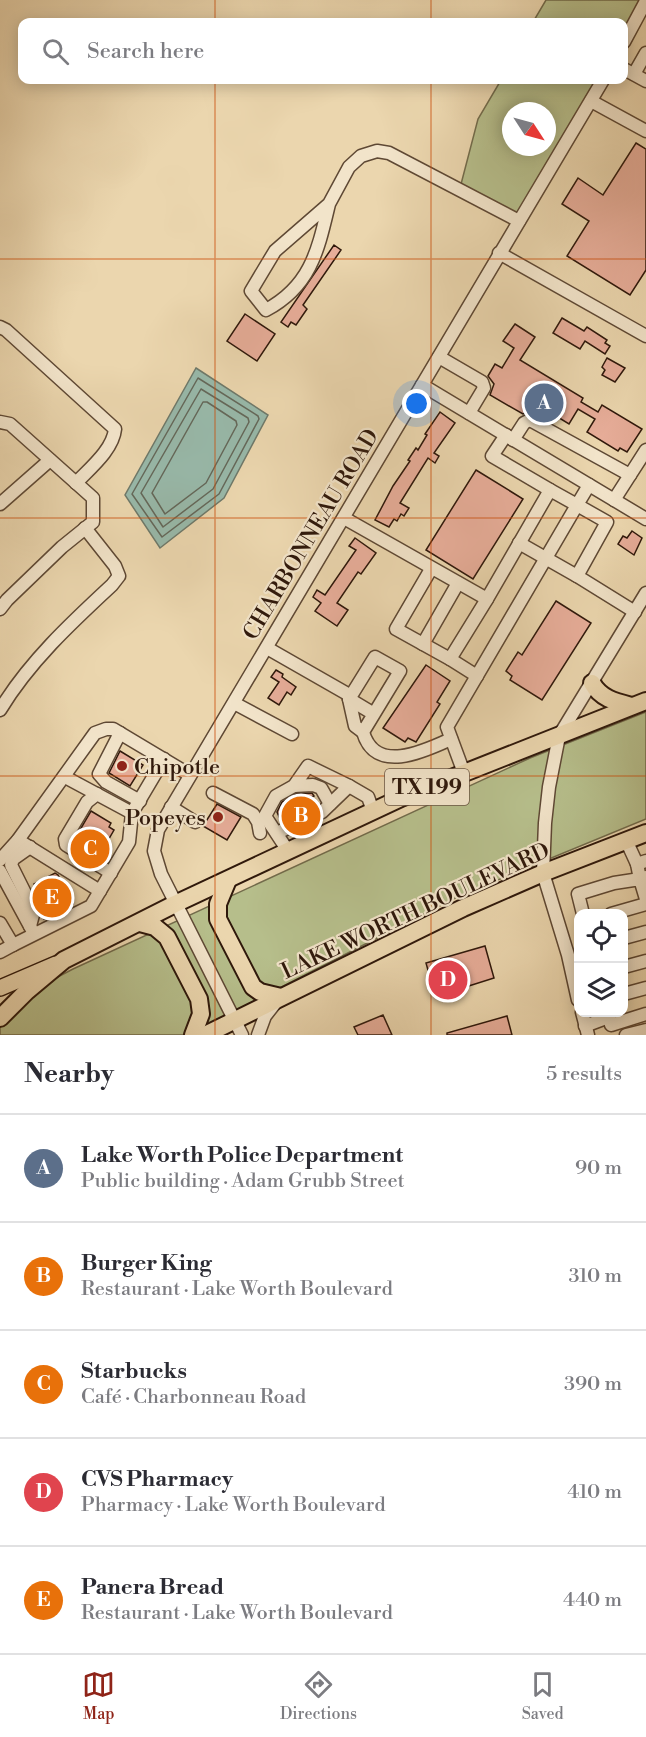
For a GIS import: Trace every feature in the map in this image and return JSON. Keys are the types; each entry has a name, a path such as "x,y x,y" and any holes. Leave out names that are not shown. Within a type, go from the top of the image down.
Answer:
{"highway":[{"path":"592,683 597,692 606,698 639,704"},
{"name":"TX 199","path":"0,1018 27,991 64,960 175,904 373,811 639,704"},
{"name":"LAKE WORTH BOULEVARD","path":"206,1035 238,1027 281,997 463,908 543,873 646,833"},
{"path":"228,880 218,904 218,920 253,987 260,992 281,997"},
{"path":"140,923 155,927 167,937 199,999 201,1014 193,1035"}],"main road":[{"path":"0,988 64,960"}],"street":[{"path":"628,35 646,3"},
{"path":"646,53 629,71 646,81"},
{"name":"CHARBONNEAU ROAD","path":"238,1027 161,874 154,851 158,830 601,84"},
{"path":"591,101 646,131"},
{"path":"329,204 291,235 275,251 265,267 251,291 266,310 293,292 302,279 317,251 329,204 349,167 361,156 378,151 389,153 519,221"},
{"path":"499,253 646,336"},
{"path":"0,327 115,429 108,446 76,483"},
{"path":"439,357 482,382 484,388 469,413"},
{"path":"422,386 646,519"},
{"path":"577,576 607,522 492,456 524,423 530,420 630,475"},
{"path":"0,422 10,424 93,498 93,522 62,547 0,609"},
{"path":"614,500 646,450"},
{"path":"0,504 50,460"},
{"path":"464,773 447,727 589,485"},
{"path":"450,659 550,490"},
{"path":"344,518 487,599"},
{"path":"0,710 38,658 119,576 115,566 85,528"},
{"path":"519,543 635,612"},
{"path":"435,571 396,629 477,676"},
{"path":"423,644 458,583"},
{"path":"574,980 543,873 547,806 560,736 646,593"},
{"path":"267,648 374,714"},
{"path":"363,732 400,671 375,657 350,698 355,726 363,732 365,739 379,755 399,758 425,751 451,739"},
{"path":"234,703 292,734"},
{"path":"0,860 18,840 95,733 113,729 190,775"},
{"path":"120,733 99,774 106,782 140,801"},
{"path":"0,952 32,930 91,906 129,842 132,813 164,759"},
{"path":"288,851 265,816 276,796 294,786 308,766 368,797 373,811"},
{"path":"65,777 132,813"},
{"path":"294,786 313,785 321,788 330,804"},
{"path":"277,833 322,812 349,786"},
{"path":"213,793 253,814 258,822 260,833"},
{"path":"97,794 87,802 65,839 66,845 111,873"},
{"path":"171,807 195,822"},
{"path":"18,840 100,891"},
{"path":"626,840 641,862 646,898"},
{"path":"30,847 13,859 11,865 34,911 32,930"},
{"path":"0,871 32,930"},
{"path":"582,909 578,894 614,883 643,878"},
{"path":"628,909 646,904"},
{"path":"0,923 13,945"},
{"path":"628,937 646,933"},
{"path":"628,966 646,961"},
{"path":"628,993 646,988"},
{"path":"258,1035 265,1016 281,997"},
{"path":"609,1017 611,1025 646,1014"},
{"path":"586,1030 606,1017"},
{"path":"627,1035 646,1030"}],"green space":[{"path":"546,0 646,0 628,35 628,18 535,18"},
{"path":"499,84 601,84 519,221 460,188 478,119"},
{"path":"646,712 646,819 459,896 188,1035 0,1035 0,1007 73,969 530,758"}],"water":[{"path":"196,368 268,415 224,498 160,548 125,495"}],"building":[{"path":"636,143 646,149 646,270 630,295 567,256 589,221 562,204 578,178 603,195"},
{"path":"334,245 341,250 303,305 307,309 296,325 291,322 288,327 281,322"},
{"path":"245,314 275,334 257,361 227,341"},
{"path":"562,318 584,331 587,327 607,340 605,343 610,346 605,354 585,341 580,349 553,333"},
{"path":"515,324 535,337 520,360 583,398 581,402 598,412 602,405 642,429 627,452 620,448 618,451 587,432 595,419 578,409 569,424 543,408 539,413 531,408 529,412 523,414 490,395 494,384 488,376 495,364 502,368 514,348 503,341"},
{"path":"607,358 625,368 615,382 602,375 605,370 602,367"},
{"path":"440,412 455,423 434,453 439,456 435,463 428,458 400,503 409,508 404,516 401,514 397,521 394,519 389,527 375,520 393,486 410,461 408,460 416,448 418,450 427,435 425,434"},
{"path":"476,470 523,499 473,579 426,550"},
{"path":"632,531 642,538 634,555 618,544 623,536 627,538"},
{"path":"355,538 376,553 361,574 358,572 337,603 348,610 337,626 315,611 321,603 313,597 317,590 325,595 356,550 349,546"},
{"path":"556,601 591,623 542,700 510,680 512,676 506,671 518,652 522,655"},
{"path":"426,665 450,681 437,702 440,704 416,742 408,738 405,742 383,728"},
{"path":"276,670 296,687 291,695 287,692 279,705 268,698 279,682 271,677"},
{"path":"120,751 143,765 130,786 109,773"},
{"path":"312,793 314,796 306,801 308,806 281,821 277,812 282,802 296,794"},
{"path":"217,804 241,817 227,840 203,826"},
{"path":"91,811 111,823 109,827 114,830 99,856 74,840"},
{"path":"55,873 73,904 44,919 33,891 37,889 34,884"},
{"path":"485,946 494,978 456,990 458,997 449,999 446,991 435,995 426,963"},
{"path":"383,1015 392,1035 358,1035 354,1027"},
{"path":"507,1016 512,1035 447,1035 447,1033"}],"place":[{"name":"Lake Worth Police Department","path":"544,403"},
{"name":"Chipotle","path":"122,766"},
{"name":"Burger King","path":"301,816"},
{"name":"Popeyes","path":"218,817"},
{"name":"Starbucks","path":"90,849"},
{"name":"Panera Bread","path":"52,898"},
{"name":"CVS Pharmacy","path":"448,980"}]}
